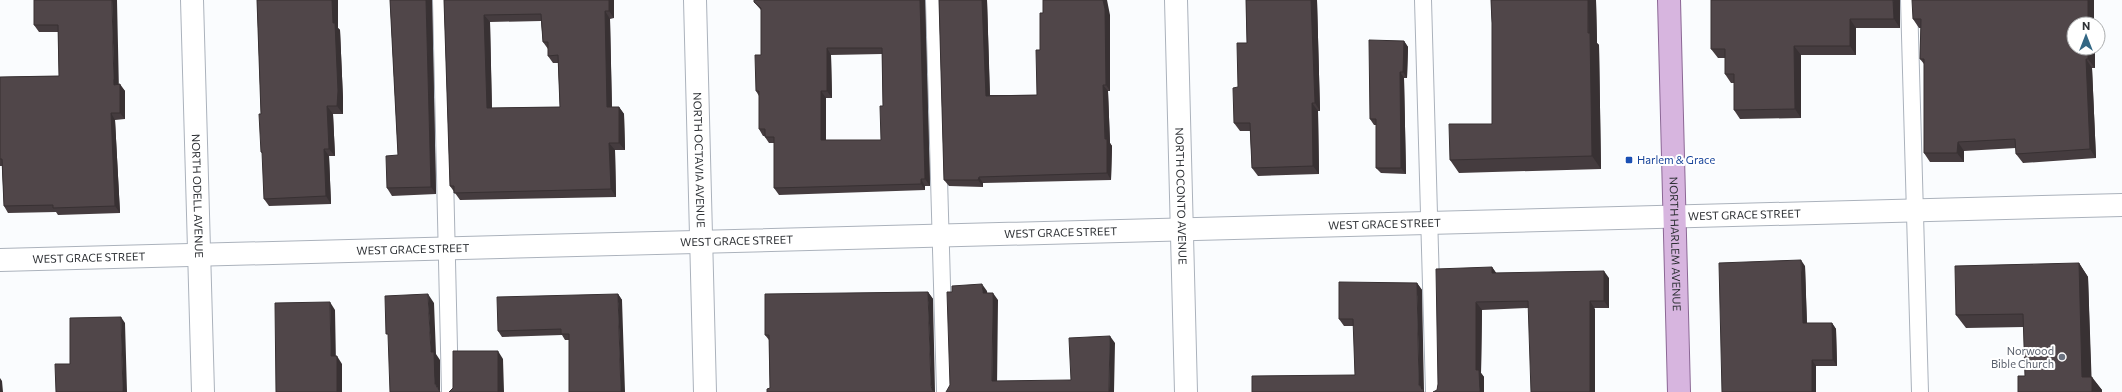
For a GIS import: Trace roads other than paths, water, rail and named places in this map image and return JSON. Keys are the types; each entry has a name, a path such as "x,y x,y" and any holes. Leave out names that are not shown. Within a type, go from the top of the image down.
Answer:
{"main road":[{"name":"NORTH HARLEM AVENUE","path":"1669,0 1679,392"}],"street":[{"name":"NORTH ODELL AVENUE","path":"192,0 203,392"},
{"name":"NORTH OCTAVIA AVENUE","path":"695,0 705,392"},
{"name":"NORTH OCONTO AVENUE","path":"1176,0 1186,392"},
{"name":"WEST GRACE STREET","path":"0,260 2122,205"}],"lane":[{"path":"440,0 450,392"},
{"path":"934,0 945,392"},
{"path":"1423,0 1434,392"},
{"path":"1909,0 1920,392"}],"place":[{"name":"Harlem & Grace","path":"1629,160"},
{"name":"Norwood Bible Church","path":"2062,357"}]}
